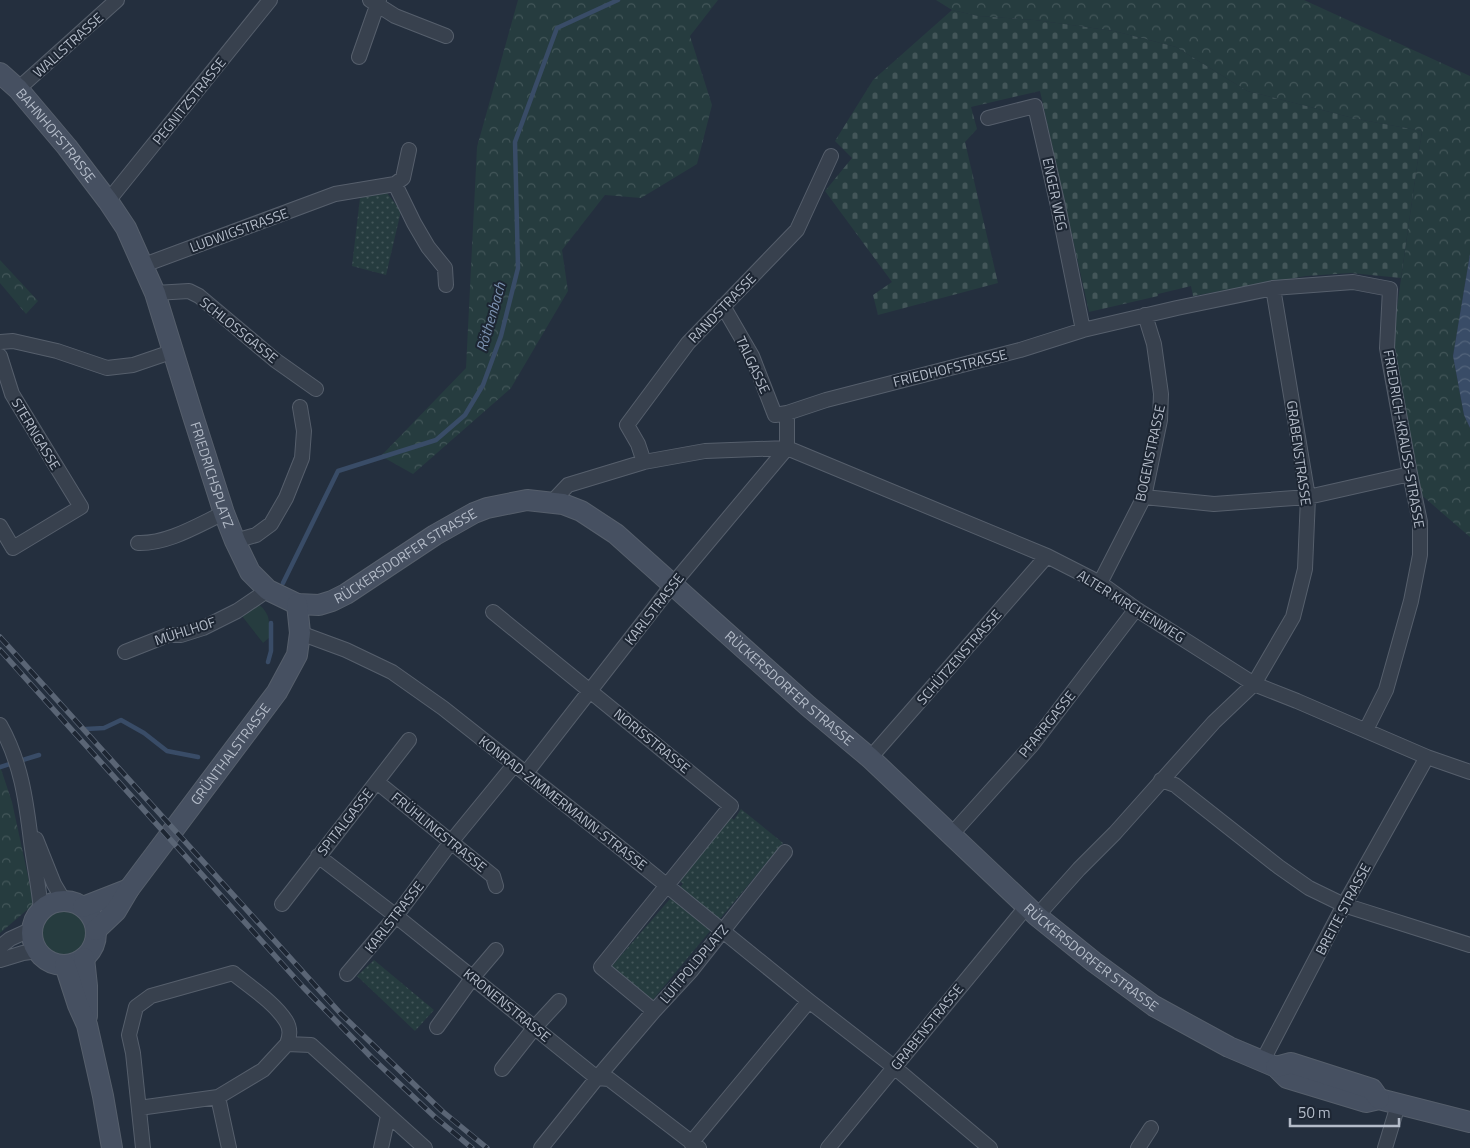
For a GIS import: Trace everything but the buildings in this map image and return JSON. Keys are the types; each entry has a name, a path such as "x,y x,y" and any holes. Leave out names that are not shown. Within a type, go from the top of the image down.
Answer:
{"main road":[{"name":"BAHNHOFSTRASSE","path":"0,73 18,89 67,146 108,201"},
{"name":"FRIEDRICHSPLATZ","path":"108,201 126,228 155,292 224,512 235,541 250,572 268,590"},
{"name":"RÜCKERSDORFER STRASSE","path":"268,590 292,602 319,605 346,594 436,535 474,513 487,508 527,500 563,504 616,534 808,706 870,758 1032,911 1094,962 1154,1006 1198,1031 1269,1064 1287,1078 1366,1102 1389,1102 1470,1122"},
{"name":"GRÜNTHALSTRASSE","path":"96,930 116,911 129,888 277,692 297,655 300,633 292,602"},
{"path":"83,907 129,888"},
{"path":"64,900 83,907 93,920 96,930 95,942 91,950 84,958 76,962 65,965 50,962 38,951 33,942 32,929 34,921 41,910 48,905 64,900"},
{"path":"84,958 88,1000 87,1025"},
{"path":"65,965 78,1005 87,1025 112,1148"}],"street":[{"name":"WALLSTRASSE","path":"18,89 117,0"},
{"name":"PEGNITZSTRASSE","path":"108,201 270,0"},
{"path":"359,57 375,1 395,16 446,36"},
{"name":"ENGER WEG","path":"988,118 1035,106 1058,206 1083,330"},
{"path":"409,150 403,178 395,184 414,223 428,246 446,268 446,285"},
{"name":"RANDSTRASSE","path":"644,462 638,444 627,425 688,343 797,230 831,156"},
{"name":"LUDWIGSTRASSE","path":"144,265 335,194 395,184"},
{"name":"FRIEDHOFSTRASSE","path":"787,413 826,400 1020,350 1083,330 1273,288 1353,282 1390,289"},
{"name":"GRABENSTRASSE","path":"828,1148 894,1067 1032,911 1115,832 1214,722 1254,684 1293,617 1305,569 1308,497 1273,288"},
{"name":"FRIEDRICH-KRAUSS-STRASSE","path":"1366,730 1386,690 1411,601 1420,555 1420,522 1387,348 1390,289"},
{"name":"SCHLOSSGASSE","path":"155,292 189,291 198,296 275,360 316,389"},
{"name":"TALGASSE","path":"723,306 752,356 775,415 787,413"},
{"name":"BOGENSTRASSE","path":"1100,583 1144,497 1160,420 1161,394 1154,344 1145,315"},
{"path":"0,342 14,341 56,351 107,368 133,365 174,351"},
{"name":"STERNGASSE","path":"0,356 12,394 81,507 13,548 0,526"},
{"path":"235,541 256,535 271,524 286,498 302,458 304,431 300,407"},
{"path":"552,502 568,485 644,462 705,451 787,448 787,413"},
{"name":"ALTER KIRCHENWEG","path":"787,448 1047,556 1100,583 1136,609 1254,684 1427,757 1470,772"},
{"name":"KARLSTRASSE","path":"526,773 673,584 787,448"},
{"path":"1144,497 1214,504 1308,497 1410,474"},
{"path":"138,543 151,543 171,537 224,512"},
{"name":"SCHÜTZENSTRASSE","path":"870,758 1047,556"},
{"name":"MÜHLHOF","path":"125,652 168,635 181,635 203,628 238,610 268,590"},
{"name":"PFARRGASSE","path":"951,835 1032,745 1136,609"},
{"name":"NORISSTRASSE","path":"493,612 732,806 667,886"},
{"name":"KONRAD-ZIMMERMANN-STRASSE","path":"300,633 308,634 346,650 392,672 443,708 894,1067 990,1148"},
{"path":"0,725 10,744 23,782 41,910"},
{"name":"SPITALGASSE","path":"282,904 409,740"},
{"name":"BREITE STRASSE","path":"1269,1064 1344,905 1427,757"},
{"name":"KARLSTRASSE","path":"347,974 396,916 451,842 514,765"},
{"path":"1162,780 1175,785 1278,867 1308,888 1344,905 1470,945"},
{"name":"FRÜHLINGSTRASSE","path":"377,782 493,876 496,886"},
{"path":"30,824 54,884 64,900"},
{"name":"LUITPOLDPLATZ","path":"667,886 601,967 654,1011 691,971 785,852"},
{"name":"KRONENSTRASSE","path":"318,856 473,977 597,1078 609,1079 695,1145"},
{"path":"0,947 14,936 32,929"},
{"path":"437,1028 473,977 496,950"},
{"path":"0,960 23,953 38,951"},
{"path":"139,1108 218,1096 263,1070 287,1044 290,1035 287,1022 274,1007 233,973 152,996 136,1007 129,1035 133,1053 143,1148"},
{"path":"502,1069 558,1001"},
{"path":"695,1145 809,1001"},
{"path":"541,1148 654,1011"},
{"path":"287,1044 311,1045 425,1148"},
{"path":"218,1096 229,1148"},
{"path":"1385,1148 1389,1102"},
{"path":"381,1148 388,1116"},
{"path":"1138,1148 1151,1128"}],"green space":[{"path":"518,0 718,0 690,36 712,105 697,164 641,198 605,195 562,250 568,291 511,388 413,474 381,456 466,368 477,147"},
{"path":"936,0 1304,0 1470,76 1470,254 1453,356 1464,415 1470,428 1470,537 1418,492 1391,349 1422,131 1357,119 1247,91 1176,47 1114,31 1035,20 978,16 952,10"},
{"path":"952,10 978,16 1035,20 1114,31 1176,47 1247,91 1357,119 1422,131 1401,278 1351,273 1306,276 1193,296 1191,286 1158,294 1158,296 1089,312 1040,91 971,107 977,129 965,142 998,283 878,315 873,295 892,282 825,191 852,158 835,141 873,80"},
{"path":"387,193 401,211 386,275 352,266 360,198"},
{"path":"0,260 38,301 26,314 0,283"},
{"path":"254,600 268,616 269,638 263,643 238,611"},
{"path":"0,766 12,802 34,904 0,933"},
{"path":"741,809 783,843 651,1002 611,967 683,884 676,877 727,814 734,820"},
{"path":"69,911 81,917 86,925 86,943 81,951 73,956 59,957 47,951 42,943 41,929 47,917 55,912"},
{"path":"374,960 434,1010 415,1031 357,976"}],"water":[{"path":"1470,254 1470,428 1464,415 1453,356"}],"waterway":[{"name":"Röthenbach","path":"283,583 338,471 436,440 465,415 483,385 501,336 518,268 515,142 557,28 618,0"},
{"name":"Röthenbach","path":"268,662 271,651 271,623"},
{"name":"Röthenbach","path":"86,729 104,728 121,720 144,733 167,751 198,757"},
{"name":"Röthenbach","path":"0,767 39,755"}],"railway":[{"path":"0,637 341,1014 442,1111 487,1148"},
{"path":"0,650 303,987 372,1058 436,1118 472,1148"}]}
